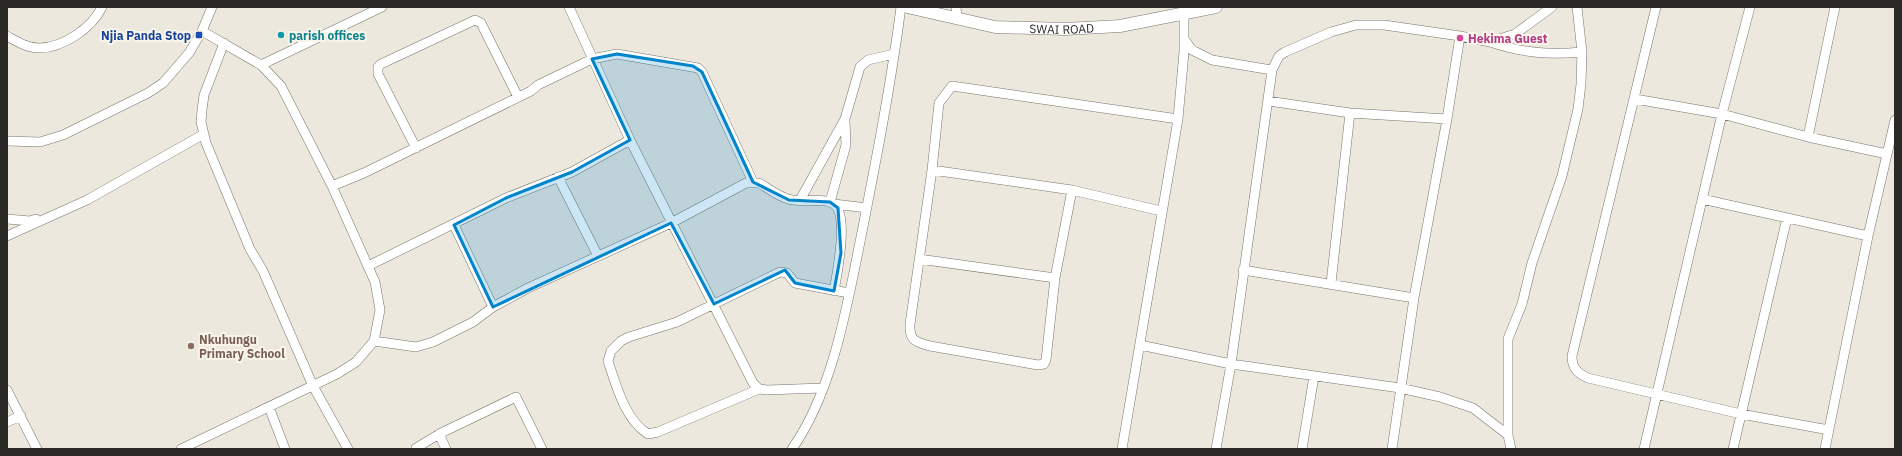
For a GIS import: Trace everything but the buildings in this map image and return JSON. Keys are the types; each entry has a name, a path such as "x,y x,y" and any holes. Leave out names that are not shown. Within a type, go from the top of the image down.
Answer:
{"street":[{"path":"7,36 28,46 38,48 54,46 74,36 88,24 102,7"},
{"path":"7,141 40,142 63,135 148,94 163,83 178,67 202,31 212,7"},
{"path":"261,65 382,7"},
{"path":"569,7 630,140 671,223 714,304 753,383 759,389"},
{"path":"792,449 813,411 842,329 867,208 901,7"},
{"name":"SWAI ROAD","path":"907,7 956,12 995,26 1064,29 1120,26 1184,15 1216,7"},
{"path":"1490,42 1515,34 1531,24 1552,7"},
{"path":"1511,449 1508,435 1508,339 1522,304 1532,263 1570,146 1581,84 1582,52 1577,7"},
{"path":"1656,7 1572,356 1572,364 1575,370 1588,378 1741,414 1829,430"},
{"path":"1644,449 1722,114 1750,7"},
{"path":"1808,138 1836,7"},
{"path":"1122,449 1161,211 1178,119 1184,38 1184,15"},
{"path":"416,148 378,74 378,67 381,64 475,20 481,23 518,97"},
{"path":"1226,449 1216,448 1231,364 1272,70 1278,56 1331,32 1356,25 1384,26 1460,36 1490,42 1528,53 1556,55 1582,52"},
{"path":"181,449 313,386 356,362 374,341 380,310 375,282 368,266 332,186 281,86 261,65 202,31"},
{"path":"1392,449 1414,298 1447,118 1460,36"},
{"path":"1184,38 1192,50 1212,60 1272,70"},
{"path":"224,43 204,95 201,122 211,158 250,249 263,271 313,386 348,449"},
{"path":"332,186 364,174 518,97 538,85 592,58 617,54 698,68 702,72 753,182"},
{"path":"800,200 844,121 860,67 868,60 894,54"},
{"path":"1072,190 1055,278 1046,360 1044,364 1038,365 930,346 919,343 912,338 910,334 910,324 932,170 939,103 952,86 1178,119"},
{"path":"1635,99 1722,114 1808,138 1887,154"},
{"path":"1268,100 1350,113 1447,118"},
{"path":"1331,283 1350,113"},
{"path":"1825,449 1868,236 1895,120"},
{"path":"832,203 846,145 844,121"},
{"path":"7,236 87,200 204,134"},
{"path":"368,266 454,225 506,198 572,172 630,140"},
{"path":"932,170 1072,190 1161,211"},
{"path":"558,177 598,256"},
{"path":"374,341 416,347 422,346 473,322 493,307 528,288 671,223 746,183 759,183 789,200 832,203 867,208"},
{"path":"1702,199 1868,236"},
{"path":"832,203 838,208 841,224 841,253 834,291"},
{"path":"7,219 30,220 53,214"},
{"path":"1733,449 1787,218"},
{"path":"454,225 493,307"},
{"path":"919,258 1055,278"},
{"path":"1243,270 1331,283 1414,298"},
{"path":"822,388 759,389 658,432 648,434 642,429 622,402 608,361 611,351 629,337 677,322 784,271 795,283 849,294"},
{"path":"1140,345 1231,364 1400,388 1440,397 1473,408 1508,435"},
{"path":"1302,449 1314,376"},
{"path":"7,390 37,449"},
{"path":"416,448 439,434 516,397 542,449"},
{"path":"269,407 285,449"},
{"path":"7,422 21,416"},
{"path":"439,434 446,449"}],"highlighted area":[{"path":"617,54 693,66 702,72 753,182 789,200 830,202 838,208 841,253 834,291 795,283 785,270 714,304 671,223 493,307 454,225 506,198 572,172 630,140 592,59"}],"place":[{"name":"Njia Panda Stop","path":"199,35"},
{"name":"parish offices","path":"281,35"},
{"name":"Hekima Guest","path":"1460,38"},
{"name":"Nkuhungu Primary School","path":"191,346"}]}
